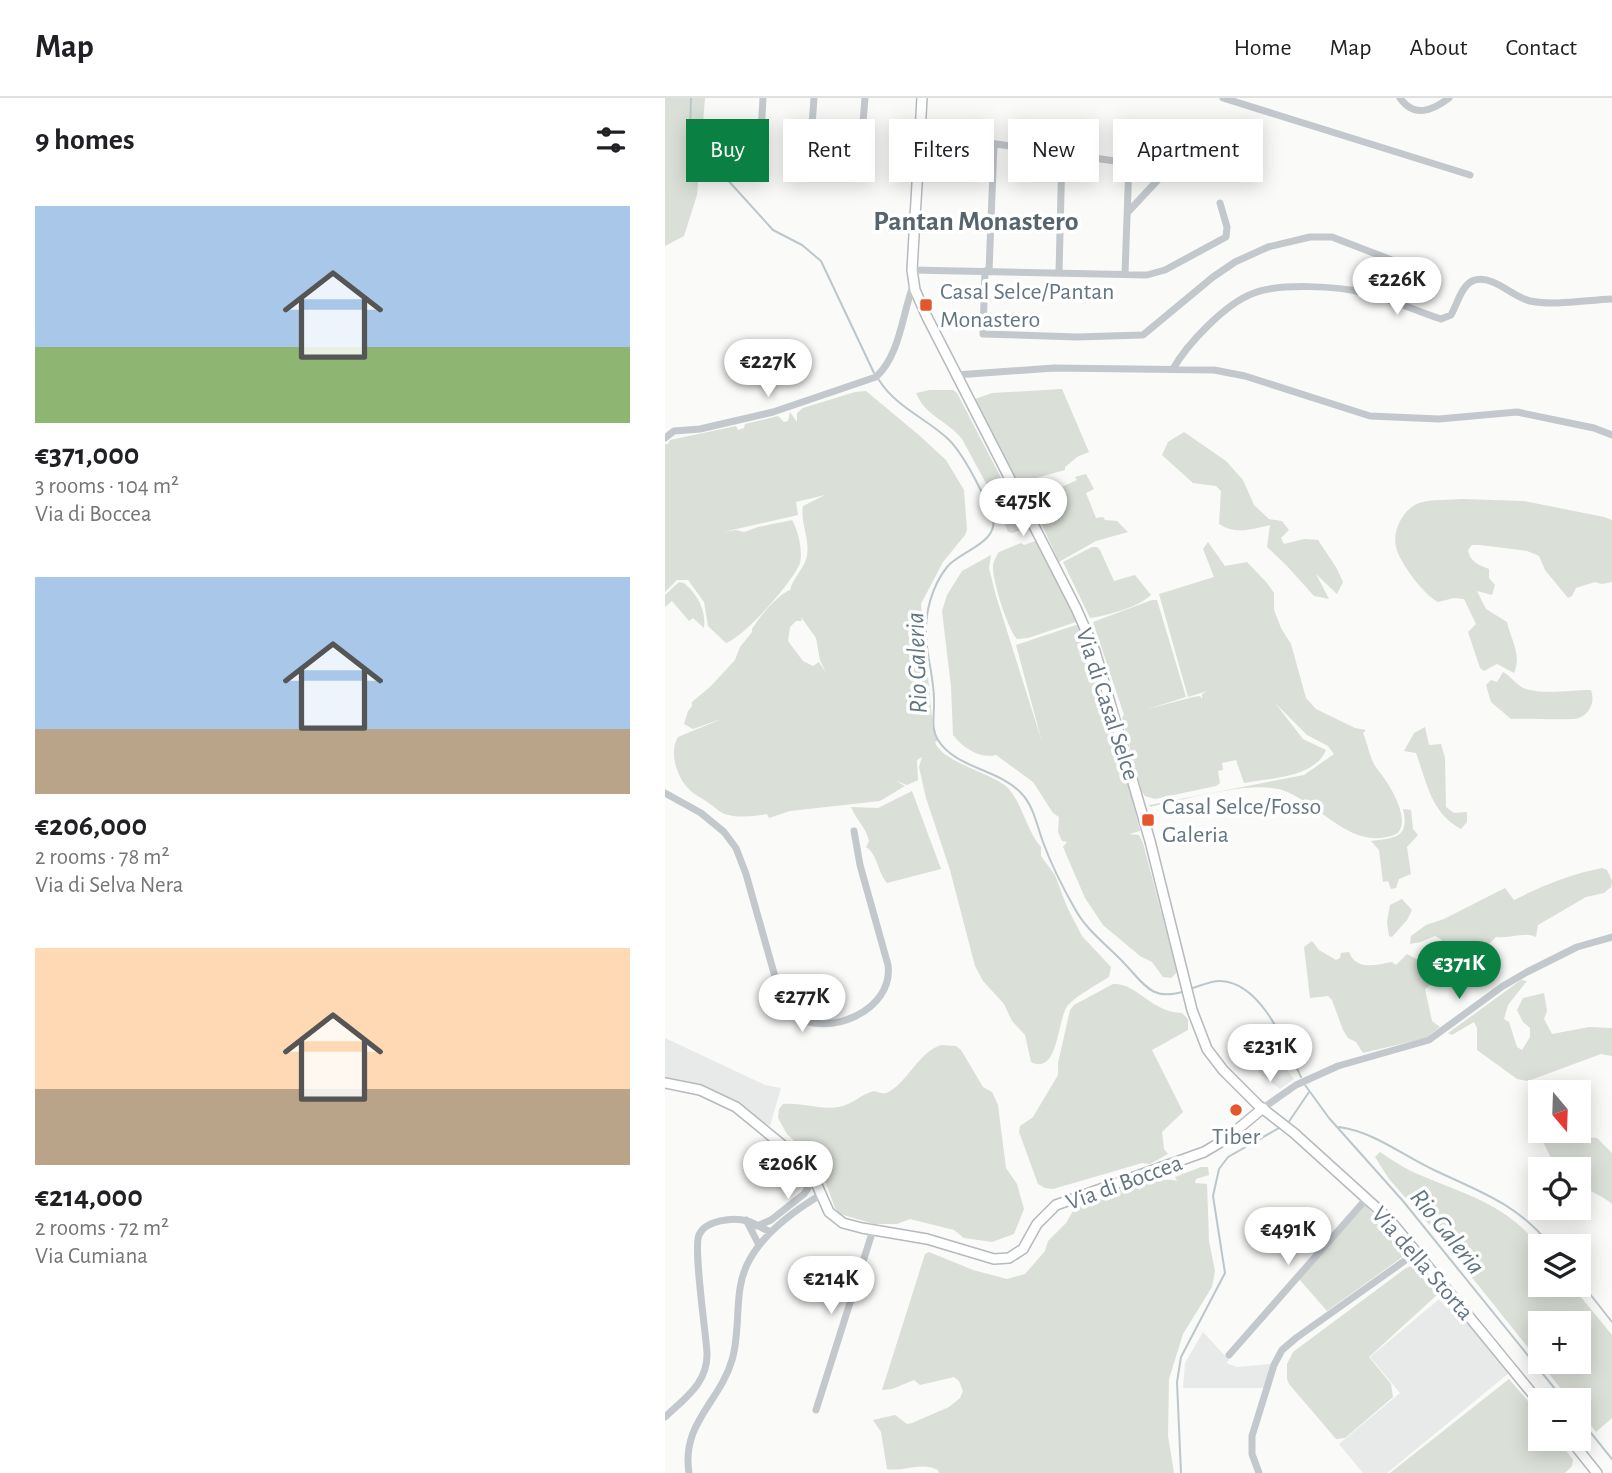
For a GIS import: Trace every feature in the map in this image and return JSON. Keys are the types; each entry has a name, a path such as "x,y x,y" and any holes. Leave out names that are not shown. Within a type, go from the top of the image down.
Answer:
{"main road":[{"name":"Via di Casal Selce","path":"920,119 922,98"},
{"name":"Via di Casal Selce","path":"916,182 912,270 914,285 955,375 1076,608 1095,651 1150,841 1192,1010 1204,1043 1218,1065 1263,1108"},
{"name":"Via di Boccea","path":"665,1083 700,1090 724,1099 772,1137 809,1167 829,1212 839,1221 848,1225 927,1239 994,1259 1006,1259 1023,1249 1037,1224 1056,1205 1203,1152 1226,1139 1263,1108"},
{"name":"Via della Storta","path":"1263,1108 1367,1198 1417,1252 1529,1388"},
{"path":"1579,1451 1597,1473"}],"street":[{"path":"762,119 763,98"},
{"path":"812,119 814,98"},
{"path":"863,119 865,98"},
{"path":"1223,98 1470,175"},
{"path":"1400,98 1408,108 1419,111 1434,108 1449,98"},
{"path":"994,144 1008,146"},
{"path":"1099,159 1129,163 1125,274"},
{"path":"992,182 983,334 1084,337 1145,334 1235,262 1268,247 1301,239 1332,237 1415,269"},
{"path":"1059,272 1061,182"},
{"path":"1128,213 1156,182"},
{"path":"912,270 1147,275 1159,273 1226,237 1227,227 1220,203"},
{"path":"1173,369 1184,352 1230,307 1250,294 1264,290 1298,287 1344,288 1393,300 1441,319 1451,315 1468,284 1479,279 1537,302 1612,299"},
{"path":"665,426 674,431 700,429 773,412 877,376 886,365 914,285"},
{"path":"955,375 1054,368 1214,370 1245,376 1370,416 1439,419 1517,412 1589,426 1612,435"},
{"path":"665,438 674,431"},
{"path":"665,793 701,813 731,839 746,874 781,998 793,1014 813,1023 830,1022 865,1011 880,999 888,982 888,965 857,852 854,831"},
{"name":"Via di Boccea","path":"1263,1108 1309,1079 1361,1058 1429,1040 1503,986 1527,972 1577,947 1612,937"},
{"path":"757,1226 771,1220 808,1188 804,1174 778,1149 772,1137"},
{"path":"686,1471 692,1433 721,1385 732,1359 742,1281 748,1262 771,1232 822,1194"},
{"path":"1229,1355 1367,1198"},
{"path":"665,1416 700,1382 708,1363 698,1257 699,1235 705,1227 717,1222 746,1220 771,1232"},
{"path":"746,1220 759,1245"},
{"path":"816,1410 873,1230"},
{"path":"1259,1473 1252,1454 1252,1441 1270,1376 1280,1353 1296,1338 1417,1252"},
{"path":"665,1404 673,1409"}],"shaded area":[{"path":"665,98 705,98 703,119 686,119 686,182 698,182 697,195 684,236 665,246"},
{"path":"1062,389 1089,452 1077,457 1065,470 1018,483 975,399 992,393"},
{"path":"953,390 957,393 1026,528 1008,532 994,498 962,439 925,407 916,393"},
{"path":"866,391 920,436 946,460 964,490 967,530 943,562 921,604 935,742 948,756 1009,789 1041,847 1041,856 1055,875 1082,936 1111,967 1109,977 1068,1005 1052,1054 1047,1061 1040,1064 1031,1062 1025,1035 1012,1021 1004,1004 983,981 975,966 950,870 926,798 919,767 922,757 917,760 918,780 907,785 896,781 905,786 880,801 790,811 769,818 767,814 738,816 721,812 690,790 680,777 675,763 674,749 678,737 724,718 693,729 684,724 692,702 735,660 740,647 759,618 783,594 790,591 807,556 803,506 825,495 796,502 798,515 723,532 744,532 792,520 801,552 796,572 778,595 744,631 726,643 708,626 704,602 688,580 677,580 665,592 665,444 670,440 736,426 738,430 744,428 745,424 778,416 784,422 788,421 790,412 797,422 797,413 803,408","holes":["801,617 816,638 820,660 826,673 819,662 813,666 803,661 788,641 790,627 796,621 802,621"]},
{"path":"1184,432 1226,461 1243,480 1254,505 1269,519 1282,521 1289,530 1281,538 1284,544 1304,539 1318,540 1343,582 1337,594 1316,574 1329,599 1314,596 1267,547 1270,525 1238,530 1219,524 1221,491 1216,486 1193,483 1162,455 1168,442"},
{"path":"1086,474 1094,489 1086,493 1096,518 1117,521 1128,532 1096,541 1059,562 1031,501 1077,480 1075,477"},
{"path":"1429,501 1524,501 1612,520 1612,582 1595,582 1576,588 1568,598 1545,570 1539,556 1527,551 1480,545 1472,545 1468,550 1473,560 1489,569 1489,578 1495,585 1492,595 1477,591 1486,609 1507,622 1517,660 1514,673 1497,664 1484,671 1480,668 1468,632 1476,624 1464,599 1454,598 1438,602 1433,599 1407,569 1396,547 1397,528 1413,506"},
{"path":"1038,540 1079,621 1028,638 1017,639 1002,605 994,575 994,563 999,552 1021,543 1024,545"},
{"path":"1208,542 1225,566 1247,562 1274,593 1274,610 1291,644 1306,698 1316,709 1355,728 1366,730 1363,733 1373,762 1400,809 1402,818 1398,833 1382,838 1366,837 1337,824 1296,796 1269,788 1235,789 1150,807 1149,805 1304,775 1334,754 1328,746 1307,735 1275,703 1303,739 1326,750 1312,766 1278,778 1244,783 1236,760 1222,763 1223,770 1218,771 1220,783 1216,786 1155,799 1142,792 1122,718 1124,715 1093,622 1157,600 1186,697 1148,709 1193,697 1200,696 1202,699 1202,694 1207,691 1188,697 1159,594 1214,577 1203,549"},
{"path":"1092,547 1100,550 1114,581 1135,575 1151,595 1130,607 1090,618 1063,562"},
{"path":"991,555 989,568 996,596 1042,742 1016,645 1076,625 1090,649 1110,720 1113,721 1140,831 1129,834 1139,835 1143,843 1177,972 1171,978 1163,977 1152,962 1140,956 1103,925 1085,898 1063,847 1067,842 1062,841 1058,832 1059,817 1053,813 1033,782 996,755 972,751 953,735 951,687 942,611 947,595 962,571"},
{"path":"679,582 689,588 700,603 704,628 693,618 689,621 672,601 665,607 665,595"},
{"path":"1503,672 1530,690 1591,690 1591,706 1587,713 1574,719 1511,719 1491,702 1486,685 1491,680 1497,682"},
{"path":"1425,727 1429,745 1441,744 1445,758 1446,807 1454,813 1467,812 1467,822 1461,829 1436,806 1416,753 1404,751 1414,733"},
{"path":"912,791 941,869 887,883 873,854 866,847 868,836 851,807 878,808"},
{"path":"1403,809 1411,810 1413,829 1418,835 1407,847 1411,874 1399,879 1396,888 1391,889 1388,881 1383,882 1379,850 1371,841 1399,835 1404,826"},
{"path":"1602,868 1607,870 1612,881 1611,887 1604,893 1586,897 1538,925 1536,937 1496,937 1485,948 1469,948 1451,958 1436,952 1442,940 1435,936 1410,944 1411,936 1426,925 1444,919 1505,888 1514,900 1557,881"},
{"path":"1402,899 1412,910 1392,937 1389,936 1387,922 1390,905"},
{"path":"1312,941 1319,950 1336,960 1341,953 1349,952 1356,962 1361,964 1392,962 1396,965 1407,954 1433,968 1442,969 1446,974 1425,989 1432,1021 1440,1027 1426,1038 1363,1053 1343,1030 1332,1000 1328,996 1310,998 1304,947"},
{"path":"1521,980 1527,981 1508,1005 1504,1019 1509,1022 1517,1047 1522,1050 1530,1037 1530,1028 1523,1022 1517,1010 1523,998 1544,993 1547,1011 1544,1019 1552,1034 1589,1027 1612,1028 1612,1056 1601,1054 1528,1081 1517,1079 1477,1050 1477,1028 1474,1022 1452,1035 1448,1033"},
{"path":"1113,984 1130,988 1161,1008 1182,1013 1188,1019 1188,1030 1152,1050 1183,1112 1162,1132 1164,1149 1168,1154 1150,1164 1142,1163 1053,1189 1045,1188 1038,1184 1019,1132 1020,1126 1033,1117 1058,1075 1058,1063 1070,1010 1074,1005"},
{"path":"665,1038 765,1085 781,1088 770,1126 711,1089 665,1077"},
{"path":"941,1045 956,1046 961,1050 983,1087 992,1092 998,1105 1006,1168 1017,1184 1024,1209 1014,1234 992,1242 964,1238 954,1230 910,1219 897,1224 874,1224 840,1214 835,1208 819,1164 787,1134 778,1118 783,1104 839,1107 874,1091 888,1092 903,1080 926,1054"},
{"path":"1273,1052 1294,1079 1280,1089 1258,1072"},
{"path":"1591,1138 1597,1138 1612,1153 1612,1204 1591,1191 1591,1157 1550,1156 1544,1143 1591,1143"},
{"path":"1380,1152 1409,1170 1482,1201 1512,1219 1528,1234 1528,1297 1581,1297 1612,1335 1612,1418 1596,1432 1591,1426 1591,1388 1560,1388 1549,1374 1591,1374 1591,1311 1528,1311 1528,1348 1434,1230 1389,1179 1375,1157"},
{"path":"1208,1167 1209,1175 1196,1179 1195,1183 1207,1184 1209,1241 1215,1271 1212,1287 1183,1334 1169,1379 1168,1436 1174,1473 939,1473 932,1467 925,1466 887,1469 881,1432 873,1420 895,1415 907,1424 912,1423 949,1407 960,1398 963,1391 954,1377 920,1385 914,1380 882,1390 925,1254 929,1252 973,1270 1007,1279 1025,1274 1045,1251 1048,1241 1066,1223 1076,1206 1142,1184 1177,1181 1175,1177"},
{"path":"1365,1205 1408,1253 1327,1311 1299,1279"},
{"path":"1414,1265 1429,1277 1438,1294 1369,1357 1391,1384 1393,1397 1345,1438 1336,1439 1289,1384 1287,1364 1293,1352 1406,1268"},
{"path":"1444,1295 1509,1373 1387,1473 1363,1473 1339,1444 1400,1393 1370,1357"},
{"path":"1203,1332 1229,1360 1226,1363 1237,1367 1271,1364 1264,1388 1183,1388 1185,1363"},
{"path":"1509,1379 1528,1401 1528,1451 1567,1451 1573,1460 1572,1466 1565,1473 1390,1473"}],"waterway":[{"name":"Rio Galeria","path":"691,98 690,130 695,144 773,230 802,245 821,261 874,373"},
{"name":"Rio Galeria","path":"879,380 893,397 947,438 960,453 992,515 993,524 986,539 947,567 937,582 931,600 926,636 933,687 934,732 938,740 956,757 1002,779 1022,794 1032,811 1066,893 1080,917 1098,938 1150,989 1165,994 1185,991"},
{"name":"Rio Galeria","path":"1190,989 1221,981 1236,984 1249,992 1271,1018 1301,1077"},
{"name":"Rio Galeria","path":"1305,1085 1329,1118 1403,1201 1554,1388"},
{"path":"1288,1123 1309,1092"},
{"path":"1339,1127 1377,1139 1484,1193 1526,1220 1541,1234"},
{"path":"1181,1473 1177,1382 1181,1357 1225,1273 1213,1196 1219,1169 1228,1157 1279,1128"},
{"path":"1591,1295 1612,1322"},
{"name":"Rio Galeria","path":"1591,1433 1612,1459"}],"place":[{"name":"Casal Selce/Pantan Monastero","path":"926,305"},
{"name":"Casal Selce/Fosso Galeria","path":"1148,820"},
{"name":"Tiber","path":"1236,1110"}],"district":[{"name":"Pantan Monastero","path":"976,220"}]}
